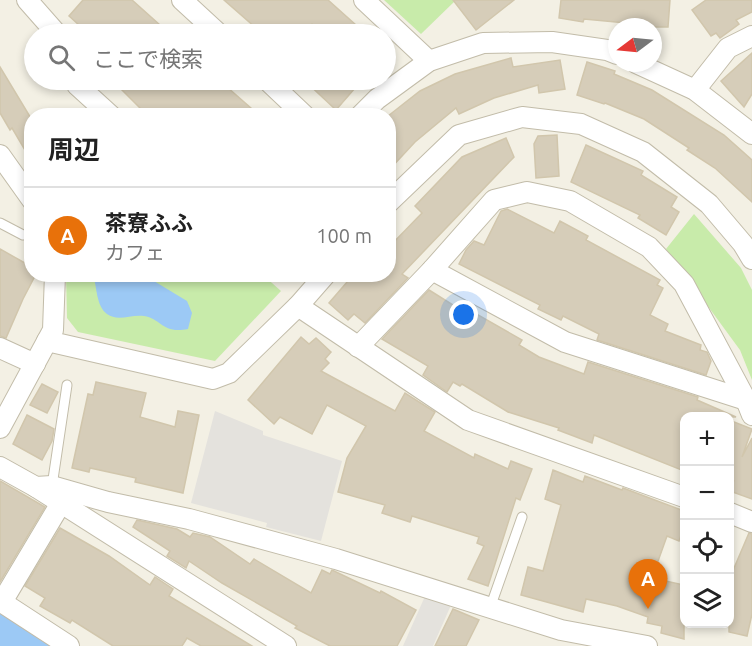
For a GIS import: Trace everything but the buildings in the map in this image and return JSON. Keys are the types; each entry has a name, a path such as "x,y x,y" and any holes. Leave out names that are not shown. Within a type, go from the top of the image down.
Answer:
{"street":[{"path":"27,0 48,24"},
{"path":"182,0 208,24"},
{"path":"364,0 390,24"},
{"path":"396,30 429,61"},
{"path":"695,90 728,48 752,36"},
{"path":"396,85 429,61 483,43 552,42 608,50"},
{"path":"656,72 695,90 752,134"},
{"path":"82,90 102,108"},
{"path":"278,90 297,108"},
{"path":"368,108 389,90"},
{"path":"396,192 459,135 522,117 580,124 644,152 709,204 743,244 752,259"},
{"path":"0,155 24,189"},
{"path":"358,346 432,270 494,200 527,192 570,201 649,247 684,285 749,408"},
{"path":"432,270 565,342 749,408"},
{"path":"0,428 53,330 55,282"},
{"path":"47,341 213,379 229,373 298,306 319,282"},
{"path":"298,306 468,420 680,496"},
{"path":"0,348 35,364"},
{"path":"0,467 44,487 189,519 336,559 561,630 647,646"},
{"path":"44,487 61,504 286,646"},
{"path":"61,504 1,602 69,646"},
{"path":"734,515 752,522"}],"lane":[{"path":"0,223 23,235"},
{"path":"44,487 68,385"},
{"path":"490,608 522,517"}],"green space":[{"path":"384,0 456,0 421,34"},
{"path":"694,214 741,268 752,290 752,380 740,350 666,249"},
{"path":"66,282 271,282 281,291 215,361 78,332 67,318"}],"shaded area":[{"path":"215,411 263,431 263,435 342,461 321,541 266,527 267,523 191,503"},
{"path":"426,594 451,605 433,646 403,646"}],"water":[{"path":"95,282 156,282 187,301 192,313 188,329 173,330 144,316 120,318 111,316 103,310"},
{"path":"0,609 57,646 0,646"}],"place":[{"name":"茶寮ふふ","path":"648,609"}]}
